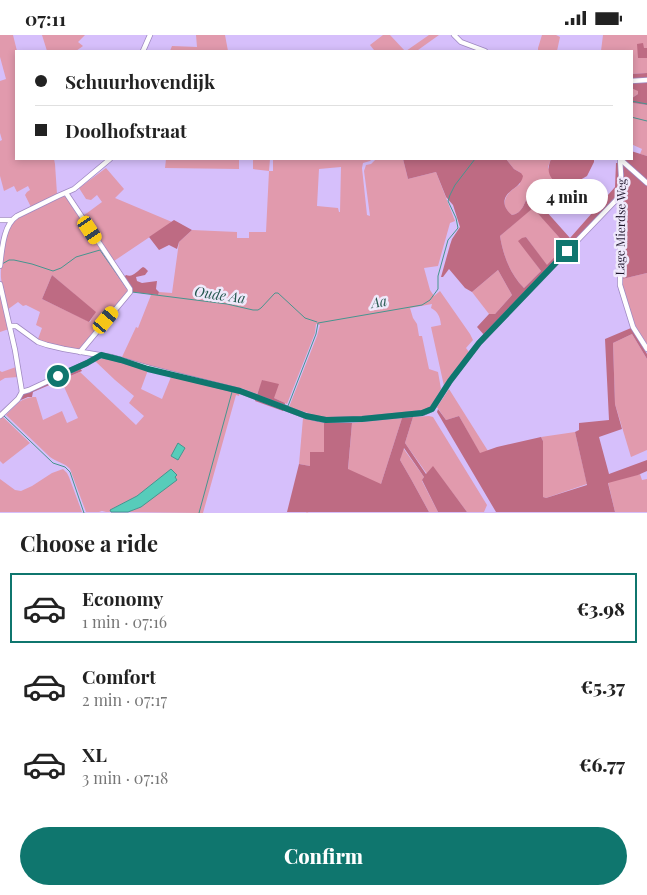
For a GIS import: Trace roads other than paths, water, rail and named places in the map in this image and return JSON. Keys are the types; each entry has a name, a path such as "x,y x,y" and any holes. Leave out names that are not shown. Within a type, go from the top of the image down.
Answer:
{"street":[{"path":"143,50 150,35"},
{"path":"454,35 462,42 482,50"},
{"path":"633,81 647,80"},
{"path":"0,220 11,219 74,189 109,160"},
{"name":"Lage Mierdse Weg","path":"620,160 620,285 636,333 647,349"},
{"path":"621,160 647,183"},
{"path":"66,193 130,289 130,292 80,352"},
{"path":"10,326 16,326 38,342 64,349 101,355 148,369 240,391 306,416 326,420 362,419 422,413 432,409 450,381 479,343 621,195"},
{"path":"0,266 3,244 11,219"},
{"path":"0,284 15,350 22,392 18,399 2,414"},
{"path":"22,392 101,355"}],"waterway":[{"name":"Aa","path":"633,101 647,104"},
{"path":"633,118 647,121"},
{"name":"Aa","path":"235,388 288,406 316,334 318,323 422,305 430,300 438,289 438,276 448,240 458,228 456,218 448,201 455,185 474,160"},
{"name":"Oude Aa","path":"2,264 9,260 14,260 53,271 61,268 76,257 100,250 128,290"},
{"name":"Oude Aa","path":"132,292 227,304 253,310 261,308 275,293 278,293 305,318 317,322"},
{"name":"Aa","path":"199,513 232,392"},
{"name":"Aa","path":"3,415 53,463 65,467 70,472 84,513"}]}
